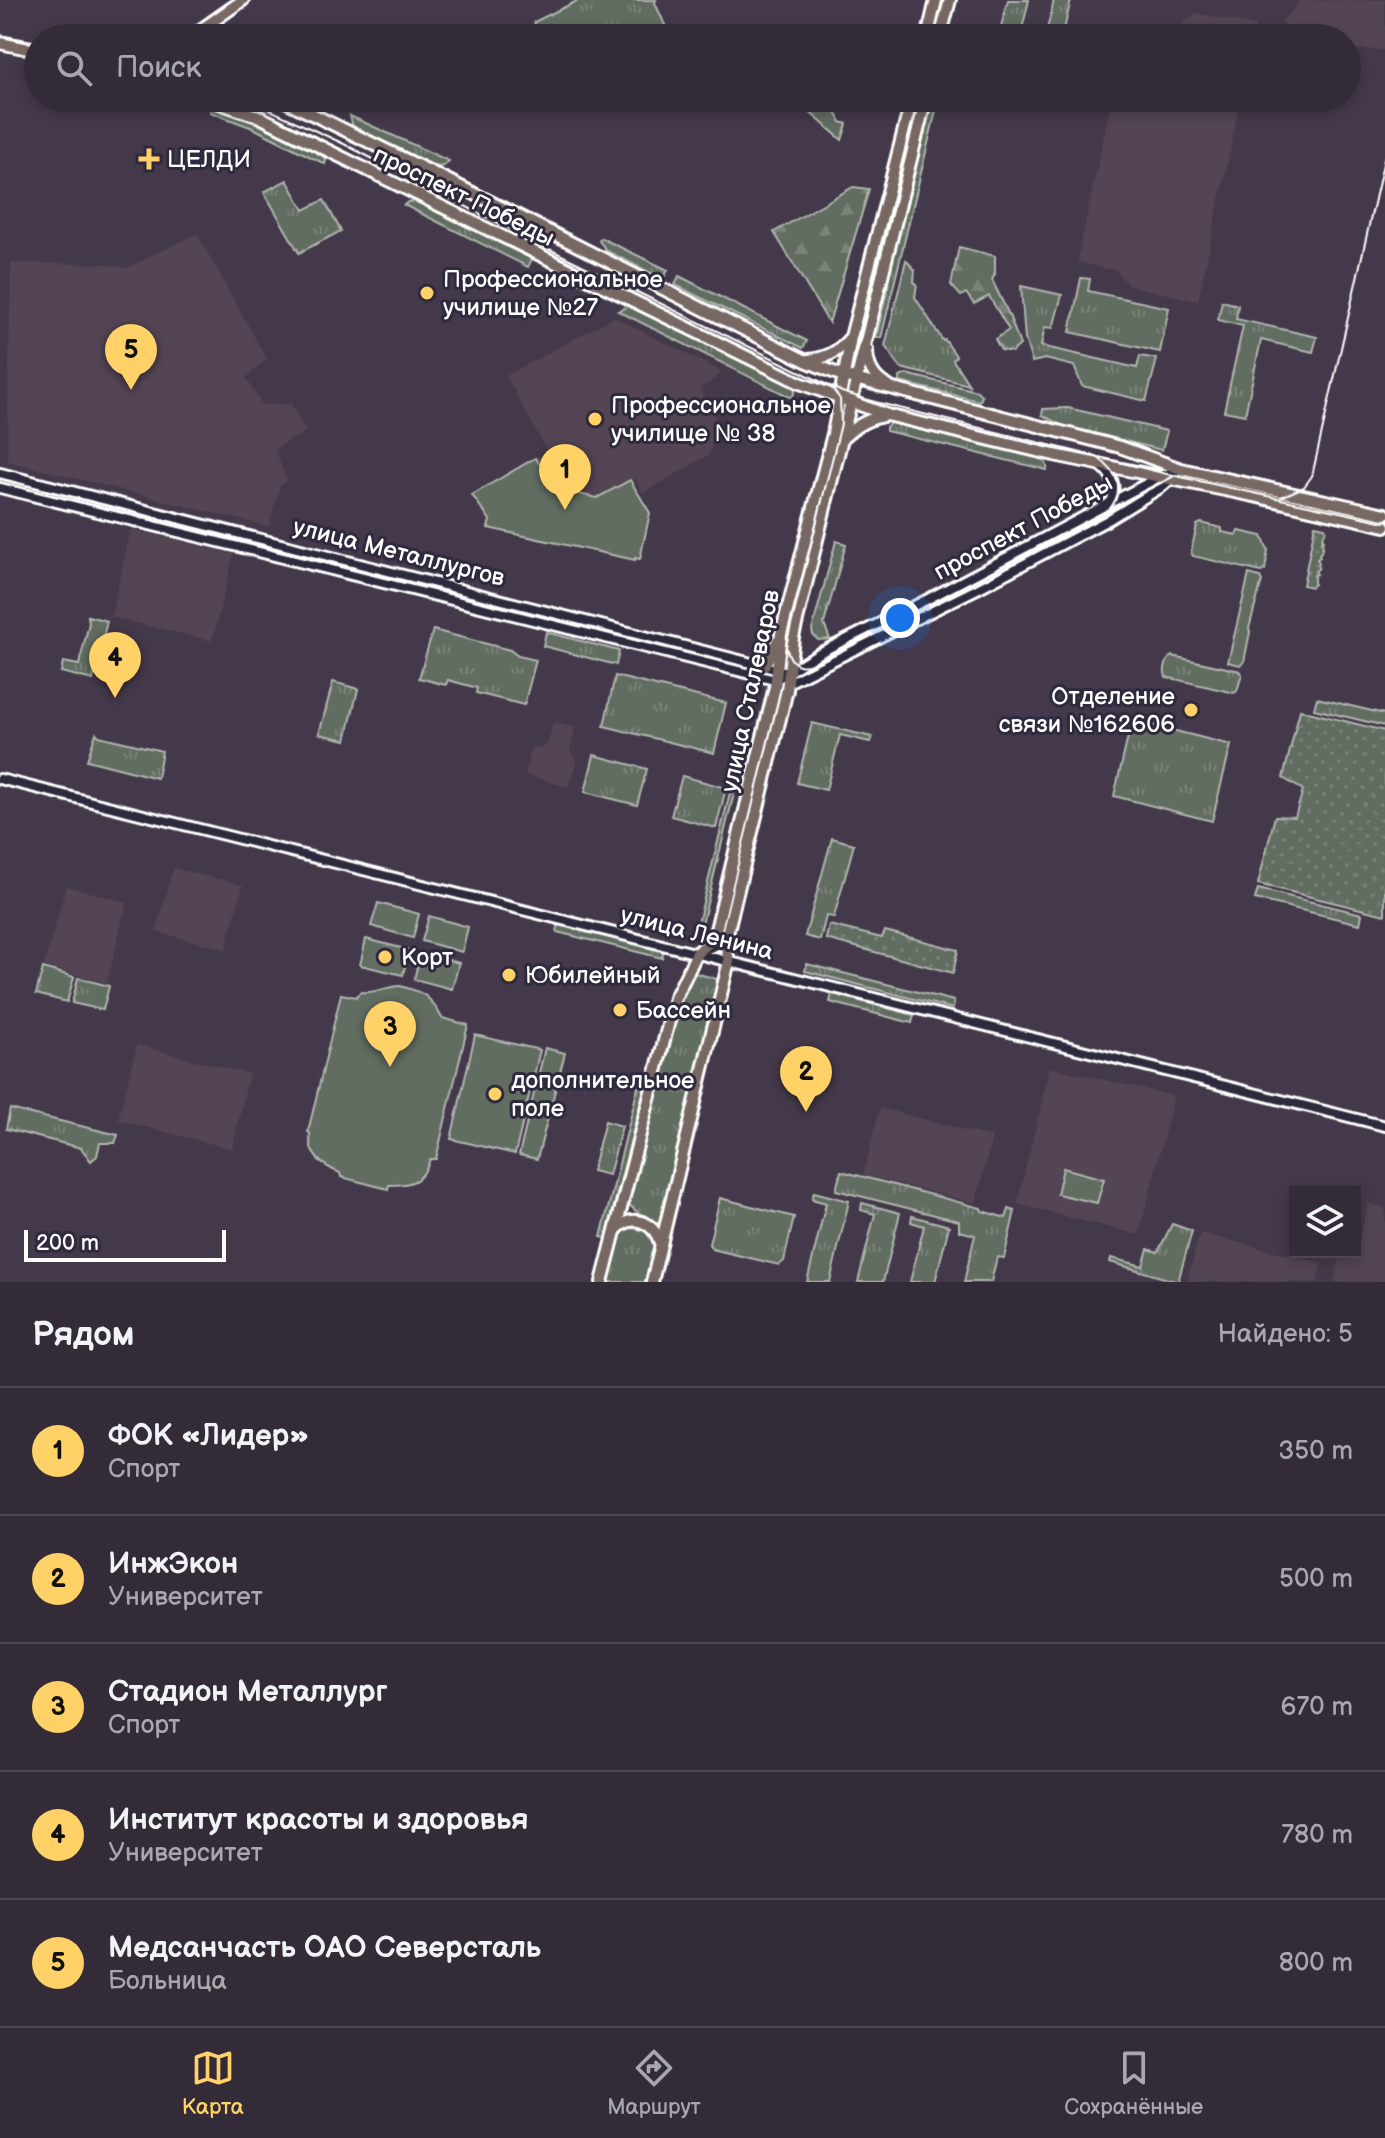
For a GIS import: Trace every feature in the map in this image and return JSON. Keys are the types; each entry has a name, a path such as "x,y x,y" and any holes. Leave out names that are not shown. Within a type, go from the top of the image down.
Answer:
{"main road":[{"path":"209,24 243,0"},
{"path":"930,24 936,0"},
{"path":"944,24 950,0"},
{"path":"0,43 24,48"},
{"name":"проспект Победы","path":"245,112 800,383 840,399 887,415 1054,455 1385,526"},
{"name":"проспект Победы","path":"308,112 806,361 843,376 1142,454 1181,469 1385,514"},
{"name":"улица Сталеваров","path":"602,1282 675,998 697,953 714,938 775,687 782,676 781,634 840,399 851,337 908,112"},
{"name":"улица Сталеваров","path":"652,1282 729,961 725,942 782,676 923,112"},
{"path":"806,361 839,350 851,337"},
{"path":"866,341 871,371 893,389"},
{"path":"844,437 855,426 887,415"},
{"path":"1135,472 1144,467 1142,454"},
{"path":"764,666 781,634"},
{"path":"615,1231 622,1222 642,1222 654,1230 660,1245"}],"street":[{"path":"1097,464 1108,471 1114,486 1112,500 1102,509"},
{"name":"проспект Победы","path":"782,676 819,653 1181,469"},
{"name":"улица Металлургов","path":"0,473 764,666 782,676"},
{"name":"проспект Победы","path":"782,676 956,600 1122,512 1162,487 1166,478"},
{"name":"улица Металлургов","path":"0,488 782,676"},
{"name":"улица Ленина","path":"0,779 1385,1126"},
{"path":"697,953 725,942"}],"shaded area":[{"path":"1300,0 1385,0 1385,50 1361,49 1361,24 1282,22"},
{"path":"1196,13 1247,24 1182,24"},
{"path":"1109,112 1238,112 1198,301 1127,285 1117,271 1077,262"},
{"path":"197,234 267,359 246,377 262,405 291,404 306,431 275,449 287,481 280,486 269,527 7,461 11,263 107,264 126,268"},
{"name":"Профессиональное училище № 38","path":"614,317 721,371 717,378 700,388 718,423 709,455 643,493 635,478 597,498 561,490 535,458 547,451 506,376"},
{"path":"131,529 234,554 212,641 111,617"},
{"path":"553,723 575,727 570,750 577,761 568,787 525,775 531,747 547,745"},
{"path":"173,868 243,885 226,949 156,932"},
{"path":"66,886 127,902 107,983 44,966"},
{"path":"137,1045 249,1074 232,1149 118,1120"},
{"path":"1050,1067 1174,1096 1139,1235 1017,1204"},
{"path":"880,1108 992,1137 976,1203 863,1175"},
{"path":"1368,1204 1385,1208 1385,1282 1334,1282 1340,1258 1361,1258 1361,1232"},
{"path":"1200,1233 1289,1255 1289,1258 1322,1263 1317,1282 1187,1282"}],"green space":[{"path":"579,0 656,0 665,24 535,24"},
{"path":"1008,0 1029,0 1023,24 1002,24"},
{"path":"1054,0 1071,0 1065,24 1048,24"},
{"path":"210,112 227,112 256,122 322,155 325,164 253,128"},
{"path":"809,112 836,112 841,122 847,124 842,140"},
{"path":"911,112 918,112 862,335 856,333"},
{"path":"928,112 936,112 881,338 876,337"},
{"path":"350,116 449,161 437,167 353,127"},
{"path":"287,180 304,210 324,200 341,231 299,253 264,192"},
{"path":"853,187 869,189 829,323 774,232"},
{"path":"415,201 532,259 528,267 404,205"},
{"path":"601,238 668,270 663,279 607,251 599,241"},
{"path":"959,247 995,256 992,280 1020,345 1012,352 1001,350 995,339 1009,330 989,296 974,304 966,293 961,296 951,285"},
{"path":"906,260 915,270 915,297 956,356 953,360 969,385 901,368 885,346"},
{"path":"679,276 807,341 803,348 675,285"},
{"path":"1081,278 1090,279 1088,291 1169,308 1160,352 1070,332"},
{"path":"1021,286 1062,295 1053,328 1045,327 1041,346 1137,368 1140,356 1157,359 1146,401 1082,386 1074,366 1045,359 1032,362 1025,339"},
{"path":"1222,301 1238,305 1236,319 1317,337 1313,352 1261,340 1245,415 1224,411 1243,326 1218,320"},
{"path":"628,306 796,388 792,398 618,311"},
{"path":"906,374 977,391 982,396 979,401 900,382 900,377"},
{"path":"1068,408 1167,431 1162,450 1063,426 1042,415 1043,409"},
{"path":"891,423 1038,458 1045,462 1047,470 886,431"},
{"path":"535,458 561,490 597,498 630,480 650,513 640,559 488,528 490,520 472,495"},
{"path":"0,478 388,574 387,580 0,484"},
{"path":"1201,523 1222,528 1222,532 1237,535 1239,531 1262,536 1268,550 1265,570 1261,572 1193,556 1191,552 1197,525"},
{"path":"1315,525 1326,530 1317,559 1317,574 1311,587 1303,585"},
{"path":"836,541 846,544 824,624 830,639 818,640 812,630"},
{"path":"1249,574 1260,577 1262,581 1249,628 1244,662 1240,665 1228,662"},
{"path":"396,576 721,658 723,663 394,582"},
{"path":"88,616 107,621 93,680 61,672 63,662 79,665"},
{"path":"433,630 536,660 524,705 476,693 477,688 448,680 446,685 419,678"},
{"path":"546,632 619,651 616,665 543,646"},
{"path":"1172,656 1240,671 1242,674 1237,691 1234,693 1166,677 1166,665"},
{"path":"615,676 726,703 714,753 604,726"},
{"path":"333,682 358,689 346,740 319,734"},
{"path":"1317,698 1385,714 1385,726 1314,709"},
{"path":"1300,710 1385,731 1385,915 1258,884 1275,816 1295,817 1303,790 1283,778"},
{"path":"1132,720 1231,745 1212,821 1114,796"},
{"path":"812,723 872,737 870,742 840,735 826,790 797,783"},
{"path":"96,733 162,751 157,778 87,760"},
{"path":"594,755 647,769 637,805 585,792"},
{"path":"682,776 726,788 716,828 671,816"},
{"path":"734,776 738,777 700,932 696,931"},
{"path":"832,838 854,844 834,917 826,916 820,940 805,936"},
{"path":"1258,889 1362,914 1360,924 1255,899"},
{"name":"Корт","path":"378,903 419,914 413,938 371,926"},
{"name":"Корт","path":"429,916 468,927 462,952 422,941"},
{"path":"559,922 664,949 662,958 557,932"},
{"path":"829,925 882,938 885,931 958,950 953,973 826,939"},
{"name":"Корт","path":"366,939 409,950 403,975 360,965"},
{"name":"Корт","path":"421,952 459,963 452,989 414,979"},
{"path":"807,964 954,1001 953,1009 805,971"},
{"path":"43,968 74,977 67,1002 36,994"},
{"path":"695,973 717,979 716,995 658,1225 637,1212 628,1202 678,998"},
{"path":"78,978 109,986 103,1010 72,1003"},
{"path":"400,986 426,996 442,1018 468,1025 436,1159 430,1159 424,1173 416,1181 389,1185 388,1189 341,1177 340,1173 317,1158 308,1132 341,994 356,997 360,992"},
{"path":"832,994 914,1015 912,1023 830,1002"},
{"name":"дополнительное поле","path":"475,1035 540,1050 515,1154 451,1139"},
{"path":"545,1048 565,1053 537,1159 519,1155"},
{"path":"641,1075 646,1080 606,1238 601,1237"},
{"path":"10,1109 118,1135 115,1143 100,1143 97,1156 91,1161 81,1148 6,1129"},
{"path":"605,1121 622,1126 609,1175 592,1171"},
{"path":"1063,1168 1104,1179 1097,1203 1057,1194"},
{"path":"841,1171 981,1208 982,1211 1006,1218 1009,1209 1015,1211 1004,1258 997,1257 991,1282 964,1282 975,1235 959,1231 959,1221 836,1190"},
{"path":"814,1192 849,1201 830,1282 807,1282 826,1203 812,1199"},
{"path":"720,1198 794,1217 784,1261 779,1265 712,1249 709,1244"},
{"path":"862,1203 900,1213 883,1282 858,1282 875,1214 861,1210"},
{"path":"912,1216 949,1226 935,1282 910,1282 924,1226 911,1222"},
{"path":"1172,1224 1192,1231 1178,1282 1110,1262 1111,1258 1143,1266 1148,1249 1158,1252"},
{"path":"627,1228 648,1233 653,1238 655,1253 648,1282 607,1282 619,1232"}],"tram line":[{"path":"0,35 24,39"},
{"path":"274,112 842,392 1167,474 1385,522"},
{"path":"1281,497 1304,487 1312,476 1385,155"},
{"path":"830,386 840,399 841,424 786,646 791,659 799,665 823,660 984,579 1108,511 1117,495 1117,481 1097,457"},
{"path":"1109,510 1176,475"}],"place":[{"name":"ЦЕЛДИ","path":"149,159"},
{"name":"Профессиональное училище №27","path":"427,293"},
{"name":"Медсанчасть ОАО Северсталь","path":"131,390"},
{"name":"Профессиональное училище № 38","path":"595,419"},
{"name":"ФОК «Лидер»","path":"565,510"},
{"name":"Институт красоты и здоровья","path":"115,698"},
{"name":"Отделение связи №162606","path":"1191,710"},
{"name":"Корт","path":"385,957"},
{"name":"Юбилейный","path":"509,975"},
{"name":"Бассейн","path":"620,1010"},
{"name":"Стадион Металлург","path":"390,1067"},
{"name":"дополнительное поле","path":"495,1094"},
{"name":"ИнжЭкон","path":"806,1112"}]}
